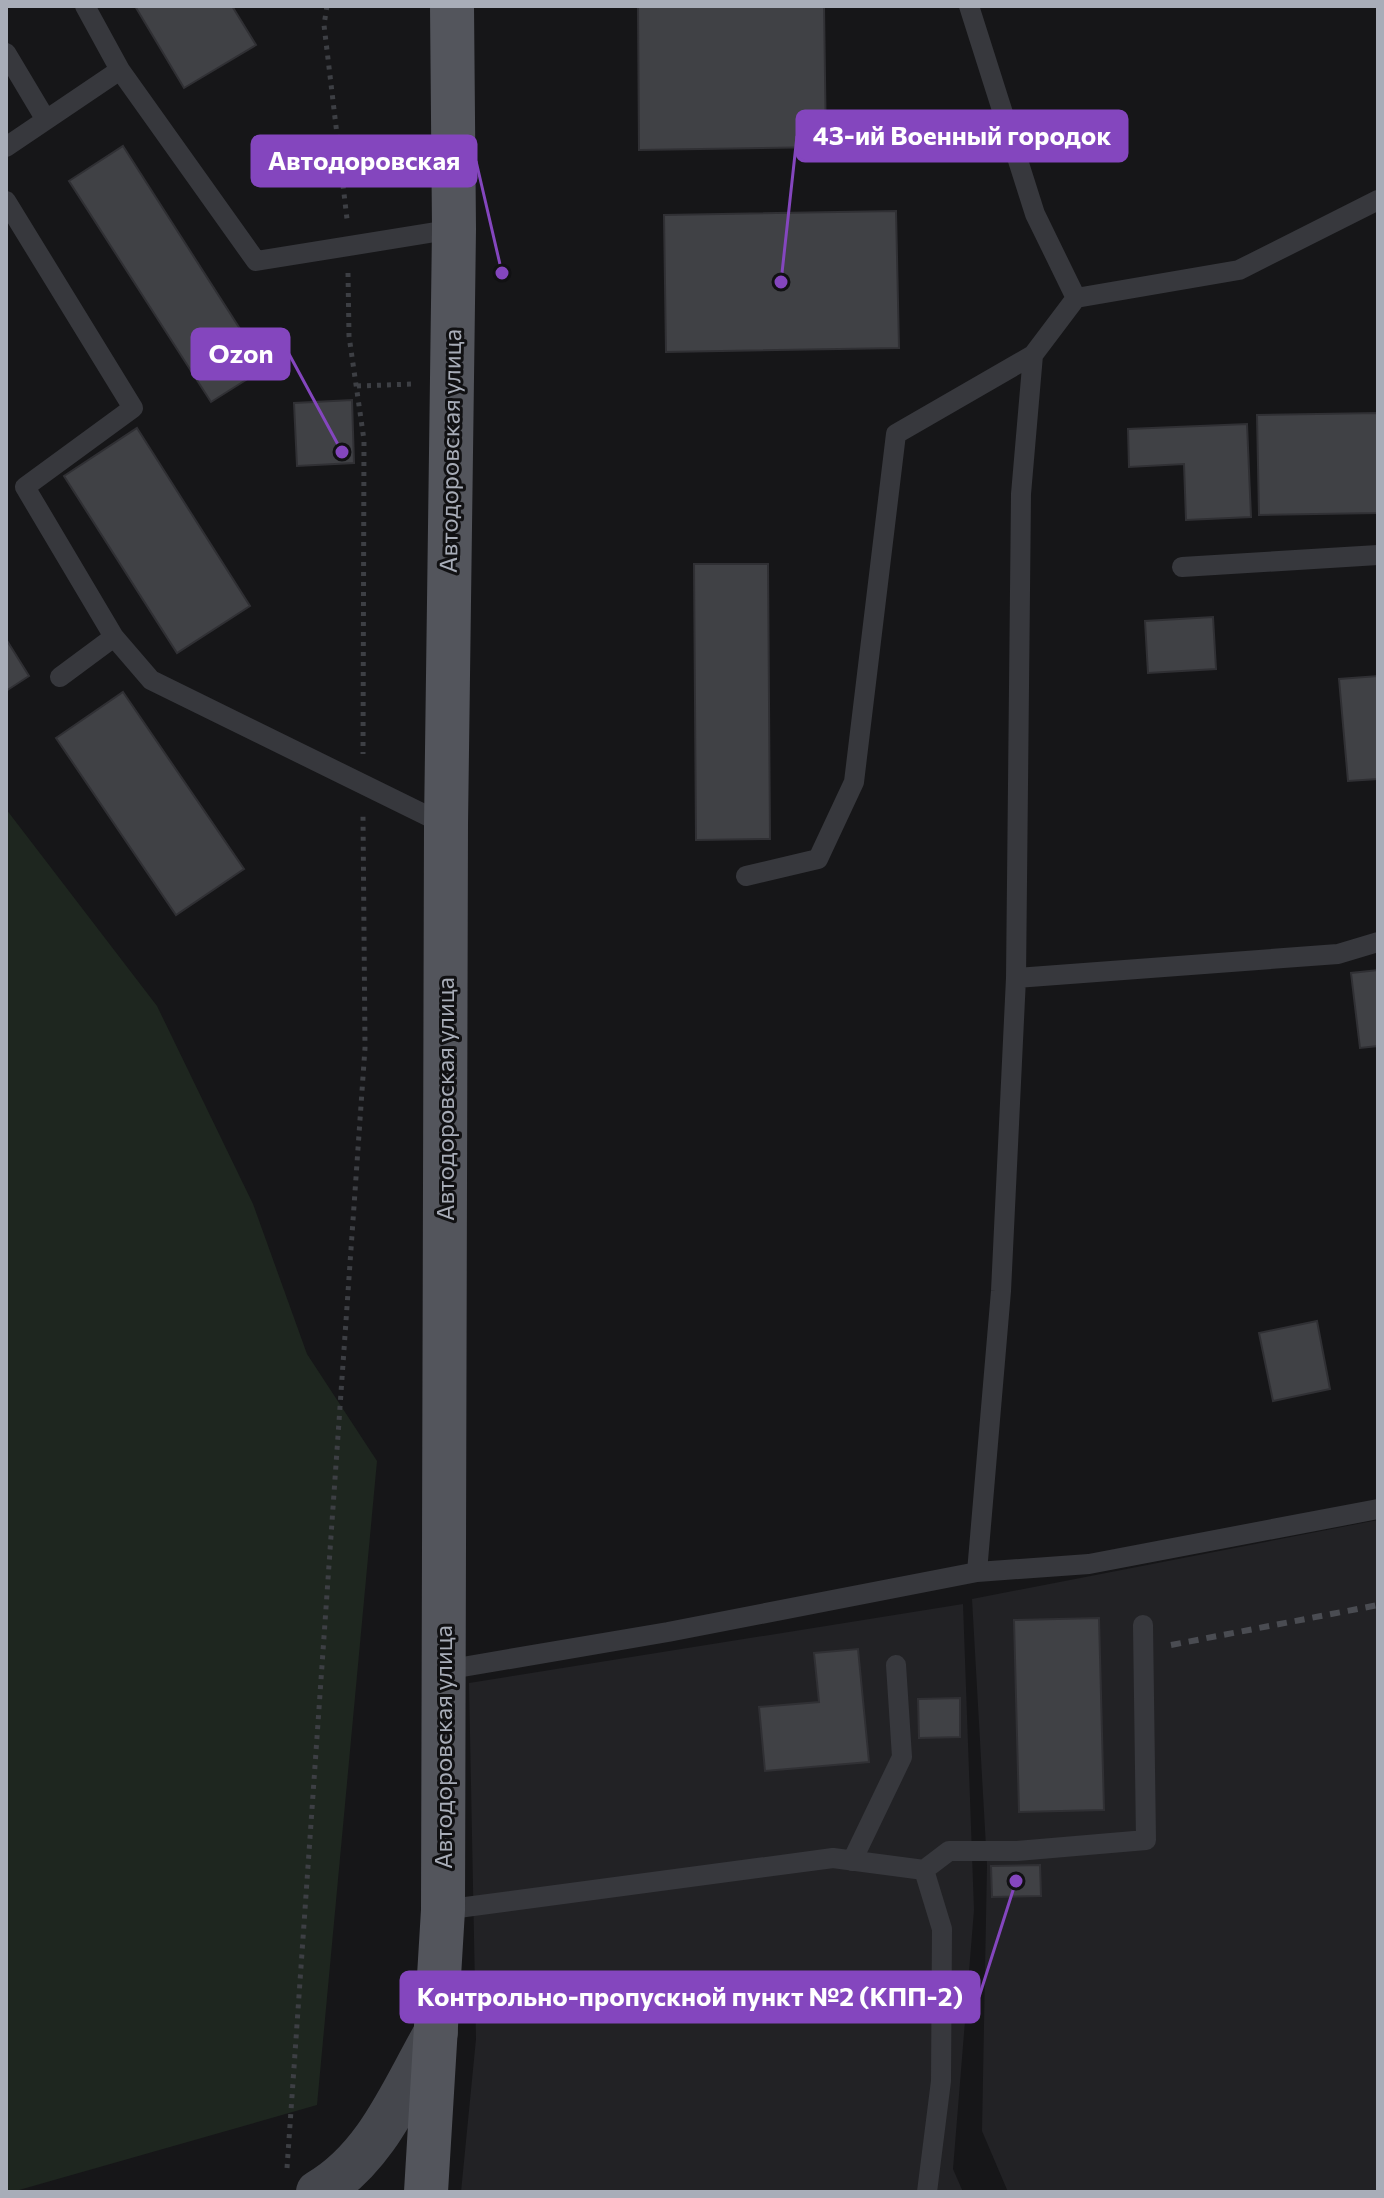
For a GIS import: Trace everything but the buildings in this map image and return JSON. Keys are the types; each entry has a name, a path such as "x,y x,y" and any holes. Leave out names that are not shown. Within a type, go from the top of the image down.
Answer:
{"main road":[{"name":"Автодоровская улица","path":"426,2192 443,1910 446,825 454,229 452,6"},
{"path":"302,2183 337,2181 374,2142 436,2032"}],"lane":[{"path":"85,6 120,70 256,261 454,229"},
{"path":"969,6 1035,214 1076,298"},
{"path":"6,53 46,120"},
{"path":"6,147 120,70"},
{"path":"746,876 818,859 854,782 896,434 1033,355 1076,298 1239,270 1378,200"},
{"path":"6,201 133,408 25,487 114,637 151,680 446,825"},
{"path":"977,1572 1001,1291 1016,978 1021,494 1033,355"},
{"path":"1182,567 1378,555"},
{"path":"60,677 114,637"},
{"path":"1016,978 1338,954 1378,942"},
{"path":"445,1670 668,1632 977,1572 1089,1564 1378,1509"},
{"path":"443,1910 833,1858 924,1870 949,1851 1017,1851 1146,1840 1143,1625"},
{"path":"852,1861 902,1757 896,1665"},
{"path":"924,1870 942,1929 941,2081 927,2192"}],"path":[{"path":"302,2183 365,1048 364,440 349,336 347,217 324,25 327,6"}],"shaded area":[{"path":"6,809 157,1006 253,1204 307,1354 377,1461 317,2105 12,2192 6,2192"},
{"path":"1378,1520 1378,2192 1008,2192 982,2131 987,1865 972,1599"},
{"path":"963,1604 974,1910 953,2169 963,2192 461,2192 476,2039 469,1683"}],"railway":[{"path":"1171,1645 1378,1605"}],"place":[{"name":"Автодоровская","path":"502,273"},
{"name":"43-ий Военный городок","path":"781,282"},
{"name":"Ozon","path":"342,452"},
{"name":"Контрольно-пропускной пункт №2 (КПП-2)","path":"1016,1881"}]}
